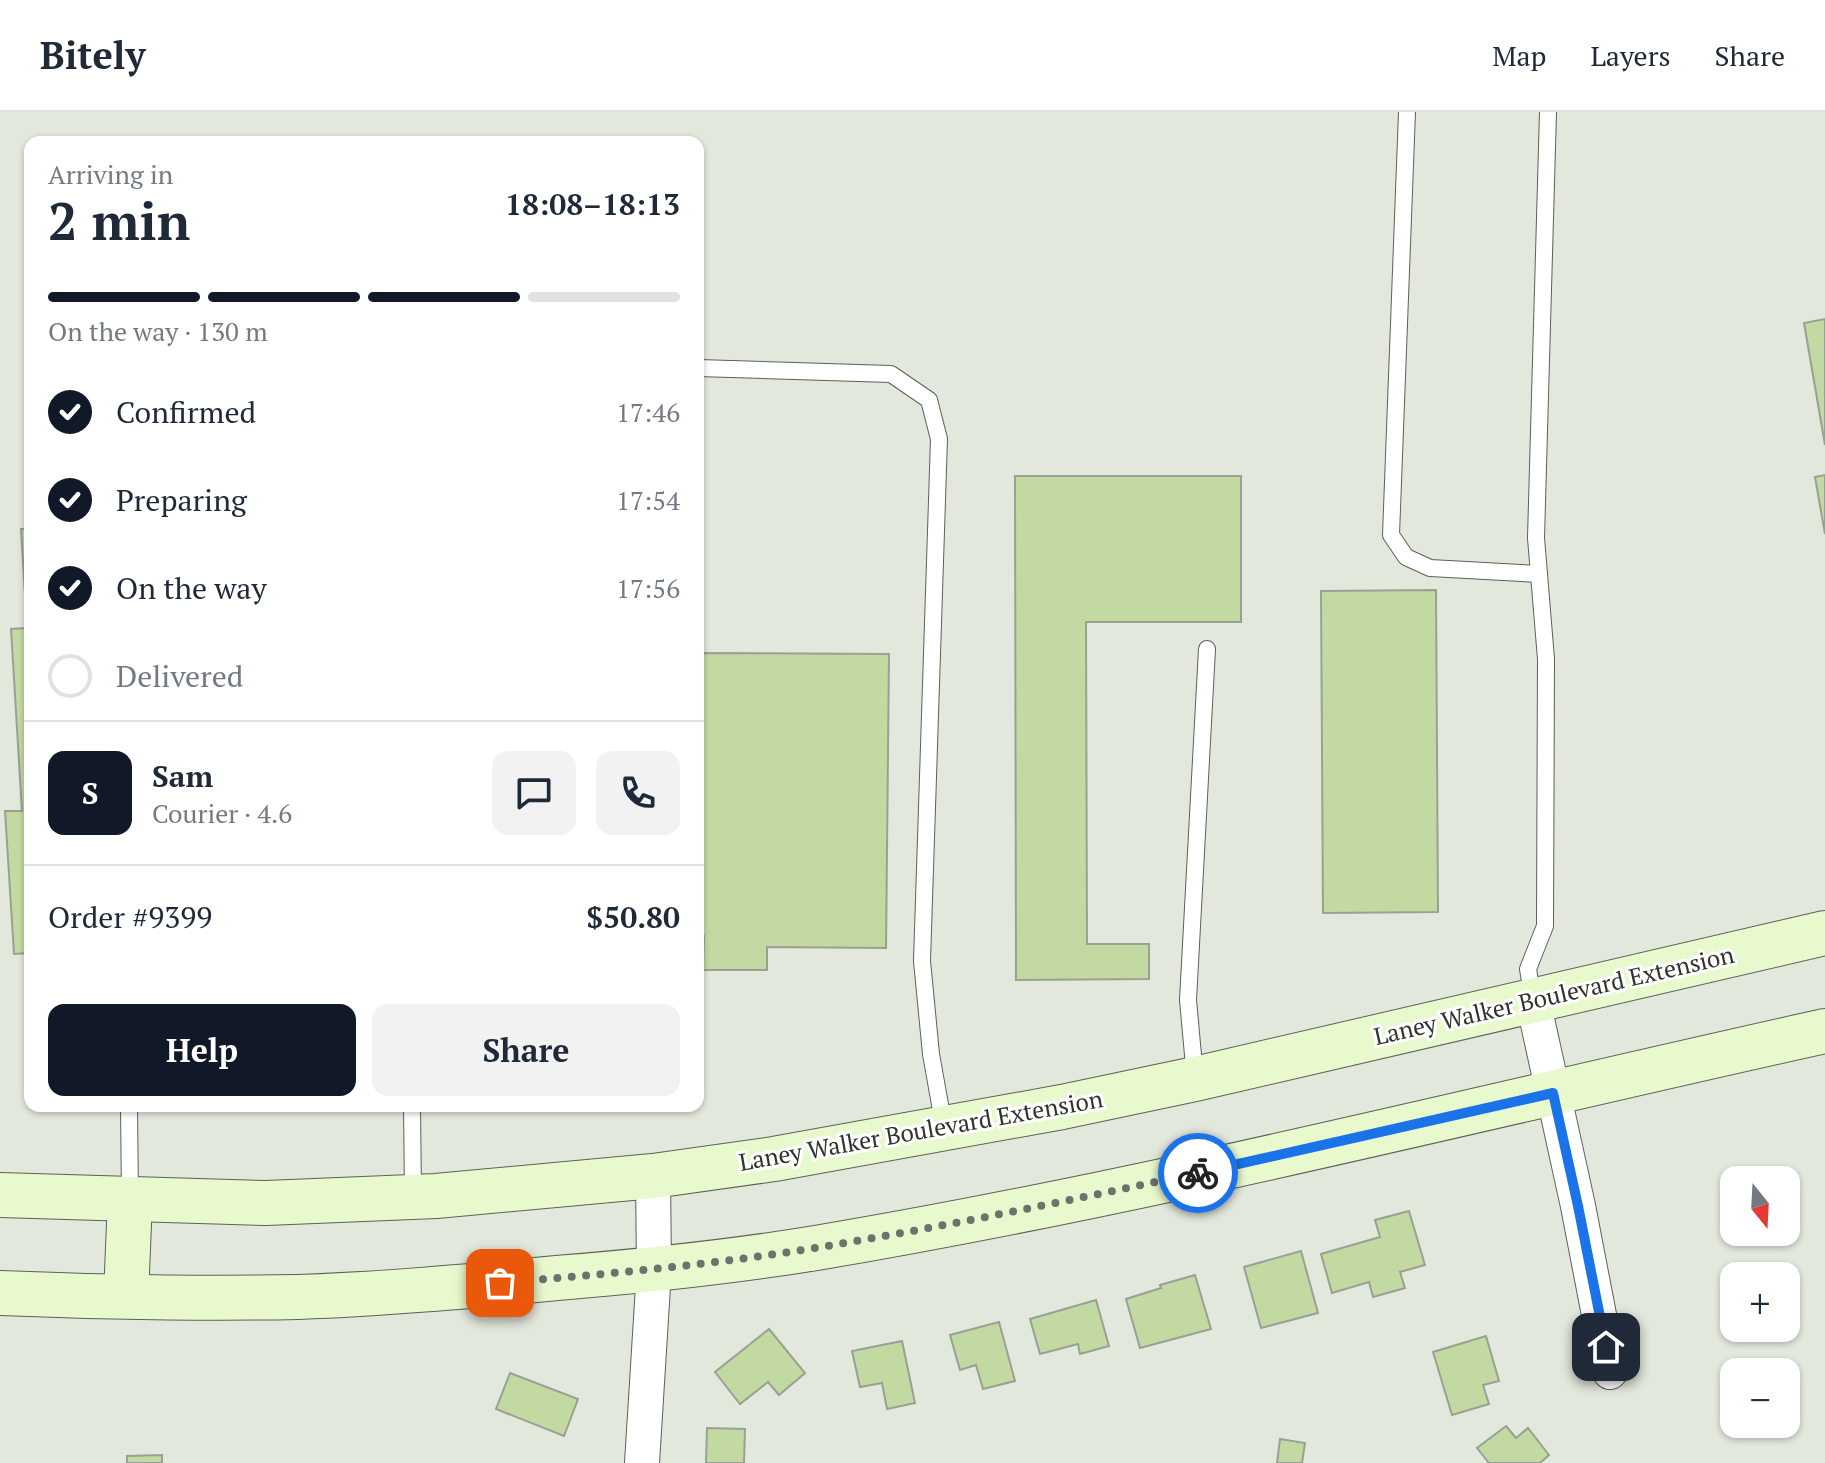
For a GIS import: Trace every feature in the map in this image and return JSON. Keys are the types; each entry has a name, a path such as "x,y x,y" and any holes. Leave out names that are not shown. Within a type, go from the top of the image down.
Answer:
{"main road":[{"name":"Laney Walker Boulevard Extension","path":"0,1195 266,1203 539,1187 653,1176 774,1159 1062,1107 1195,1079 1825,933"},
{"path":"0,1293 300,1297 654,1270 812,1249 1035,1208 1203,1172 1825,1031"},
{"path":"126,1296 130,1200"}],"street":[{"path":"1533,1001 1581,1220 1610,1372"},
{"path":"642,1463 654,1270 653,1176"}],"lane":[{"path":"1407,112 1391,535 1406,557 1430,568 1539,574"},
{"path":"1533,1001 1528,969 1545,926 1546,659 1536,538 1548,112"},
{"path":"704,368 891,374 929,400 939,439 922,961 931,1054 945,1129"},
{"path":"1195,1079 1188,1000 1207,649"},
{"path":"129,1112 130,1200"},
{"path":"412,1112 413,1196"}],"building":[{"path":"1825,319 1825,445 1804,323"},
{"path":"1825,475 1825,534 1815,477"},
{"path":"1015,476 1241,476 1241,622 1086,622 1087,944 1149,944 1149,979 1016,980"},
{"path":"21,529 24,529 24,578"},
{"path":"1436,590 1438,912 1323,913 1321,591"},
{"path":"24,628 24,953 14,954 5,811 22,811 11,629"},
{"path":"704,653 889,654 886,948 767,947 767,970 704,970"},
{"path":"1409,1211 1425,1265 1400,1272 1405,1288 1373,1297 1369,1282 1332,1293 1321,1254 1380,1237 1375,1220"},
{"path":"1301,1251 1318,1313 1261,1328 1244,1267"},
{"path":"1195,1275 1211,1329 1140,1348 1126,1299"},
{"path":"1096,1300 1109,1346 1080,1354 1078,1344 1040,1354 1030,1319"},
{"path":"999,1322 1015,1381 983,1389 976,1365 960,1370 950,1335"},
{"path":"769,1329 805,1373 779,1395 768,1382 740,1404 715,1372"},
{"path":"1486,1336 1499,1381 1483,1385 1489,1404 1452,1415 1433,1352"},
{"path":"902,1341 915,1403 887,1409 882,1383 860,1387 852,1351"},
{"path":"510,1373 578,1399 564,1436 496,1409"},
{"path":"1506,1426 1516,1438 1528,1428 1549,1455 1540,1463 1489,1463 1477,1448"},
{"path":"707,1428 745,1429 744,1463 706,1463"},
{"path":"1280,1439 1305,1443 1302,1463 1277,1463"},
{"path":"162,1455 162,1463 127,1463 127,1456"}],"way so far":[{"path":"500,1283 654,1270 812,1249 1035,1208 1198,1173"}],"route":[{"path":"1198,1173 1553,1093 1606,1347"}]}
